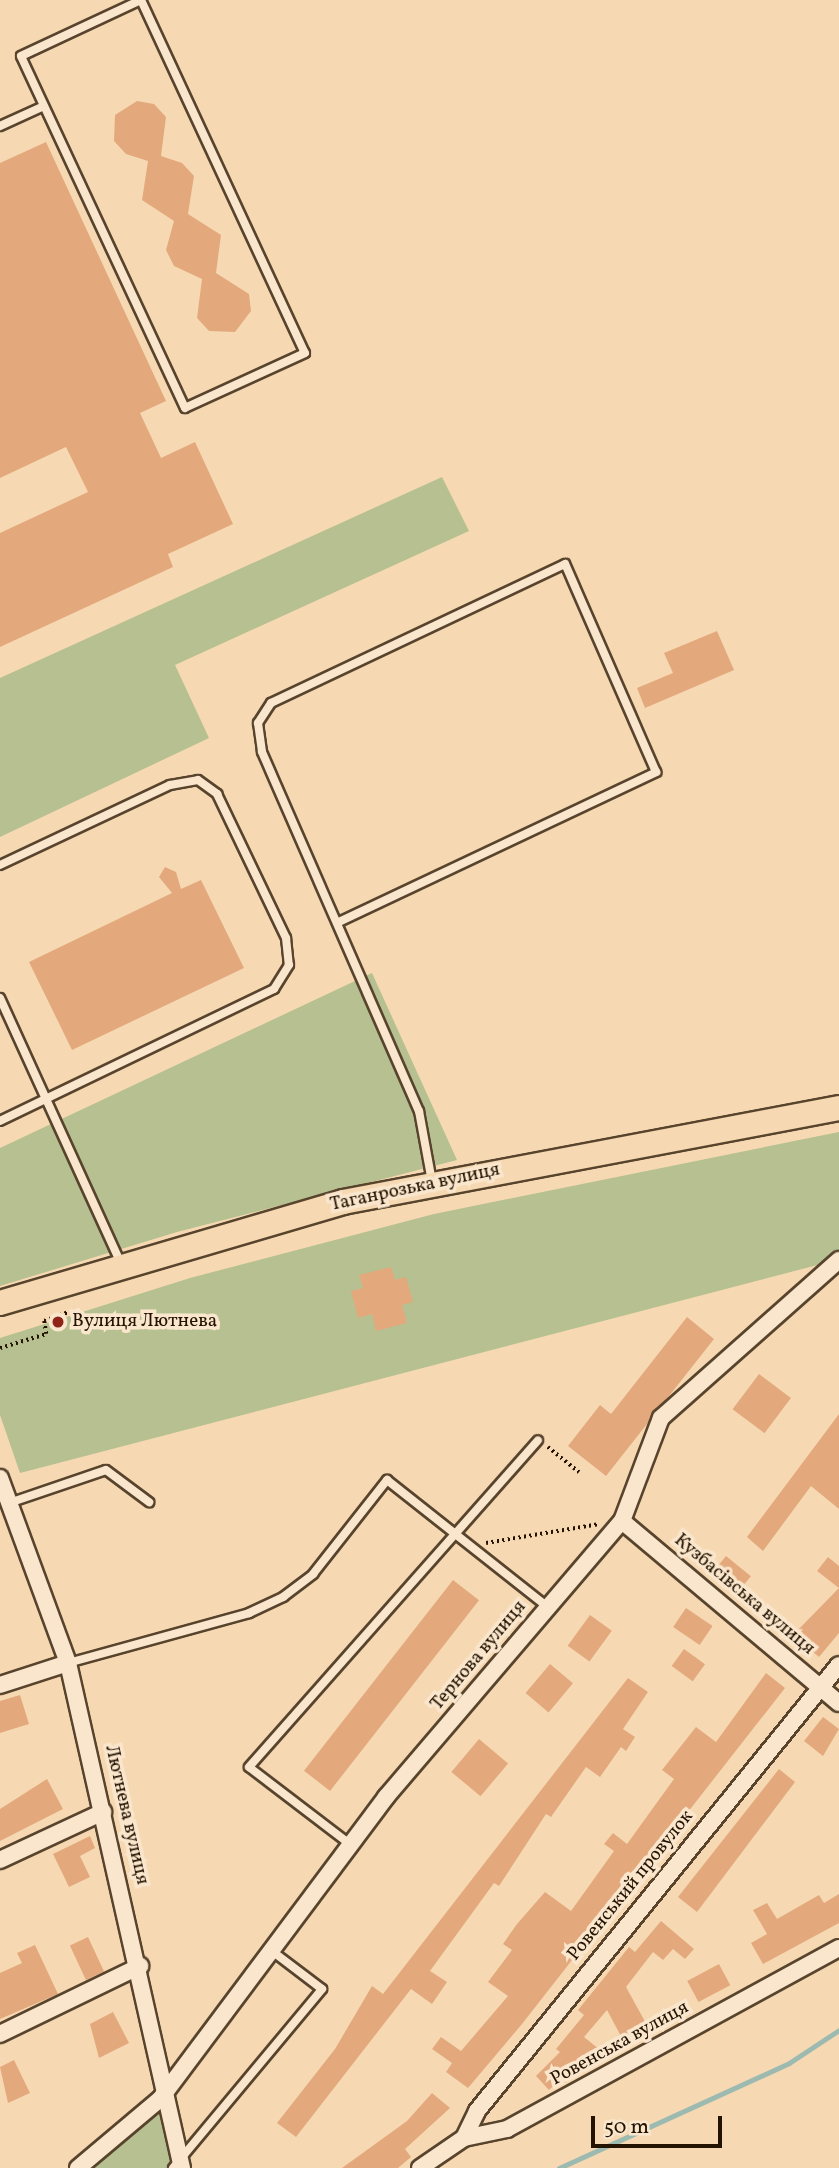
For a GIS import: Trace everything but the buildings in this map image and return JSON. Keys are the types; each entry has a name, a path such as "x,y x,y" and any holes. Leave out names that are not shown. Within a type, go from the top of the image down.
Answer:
{"highway":[{"name":"Таганрозька вулиця","path":"0,1303 122,1264 432,1182 839,1108"}],"street":[{"name":"Тернова вулиця","path":"78,2168 161,2098 351,1845 622,1521 661,1418 839,1260"},
{"name":"Лютнева вулиця","path":"1,1482 68,1663 140,1966 161,2098 182,2168"},
{"name":"Кузбасівська вулиця","path":"622,1521 839,1703"},
{"path":"0,1685 68,1663"},
{"name":"Ровенський провулок","path":"464,2138 477,2111 819,1686 839,1665"},
{"path":"0,1860 103,1811"},
{"name":"Ровенська вулиця","path":"420,2168 464,2138 507,2130 839,1948"},
{"path":"0,2034 140,1966"}],"lane":[{"path":"141,0 305,353 185,408 21,56 141,0"},
{"path":"0,126 44,106"},
{"path":"339,922 656,772 565,564 271,703 258,723 261,752 339,922 419,1111 432,1182"},
{"path":"0,865 170,785 198,780 217,794 286,938 289,965 274,989 0,1121"},
{"path":"0,998 122,1264"},
{"path":"351,1845 249,1767 538,1440"},
{"path":"9,1503 106,1470 149,1502"},
{"path":"68,1663 249,1613 283,1597 313,1574 387,1479 548,1607"},
{"path":"173,2168 322,1989 272,1951"}],"path":[{"path":"0,1348 46,1334 44,1321 69,1312"},
{"path":"538,1440 579,1472"},
{"path":"471,1546 622,1521"}],"green space":[{"path":"442,477 469,531 175,665 209,738 0,837 0,678"},
{"path":"372,973 457,1160 177,1232 0,1286 0,1148"},
{"path":"839,1132 839,1252 829,1262 20,1473 0,1415 0,1338 190,1278 434,1214"},
{"path":"165,2103 181,2168 89,2168"}],"waterway":[{"path":"559,2168 789,2063 839,2030"}],"place":[{"name":"Вулиця Лютнева","path":"58,1322"}]}
